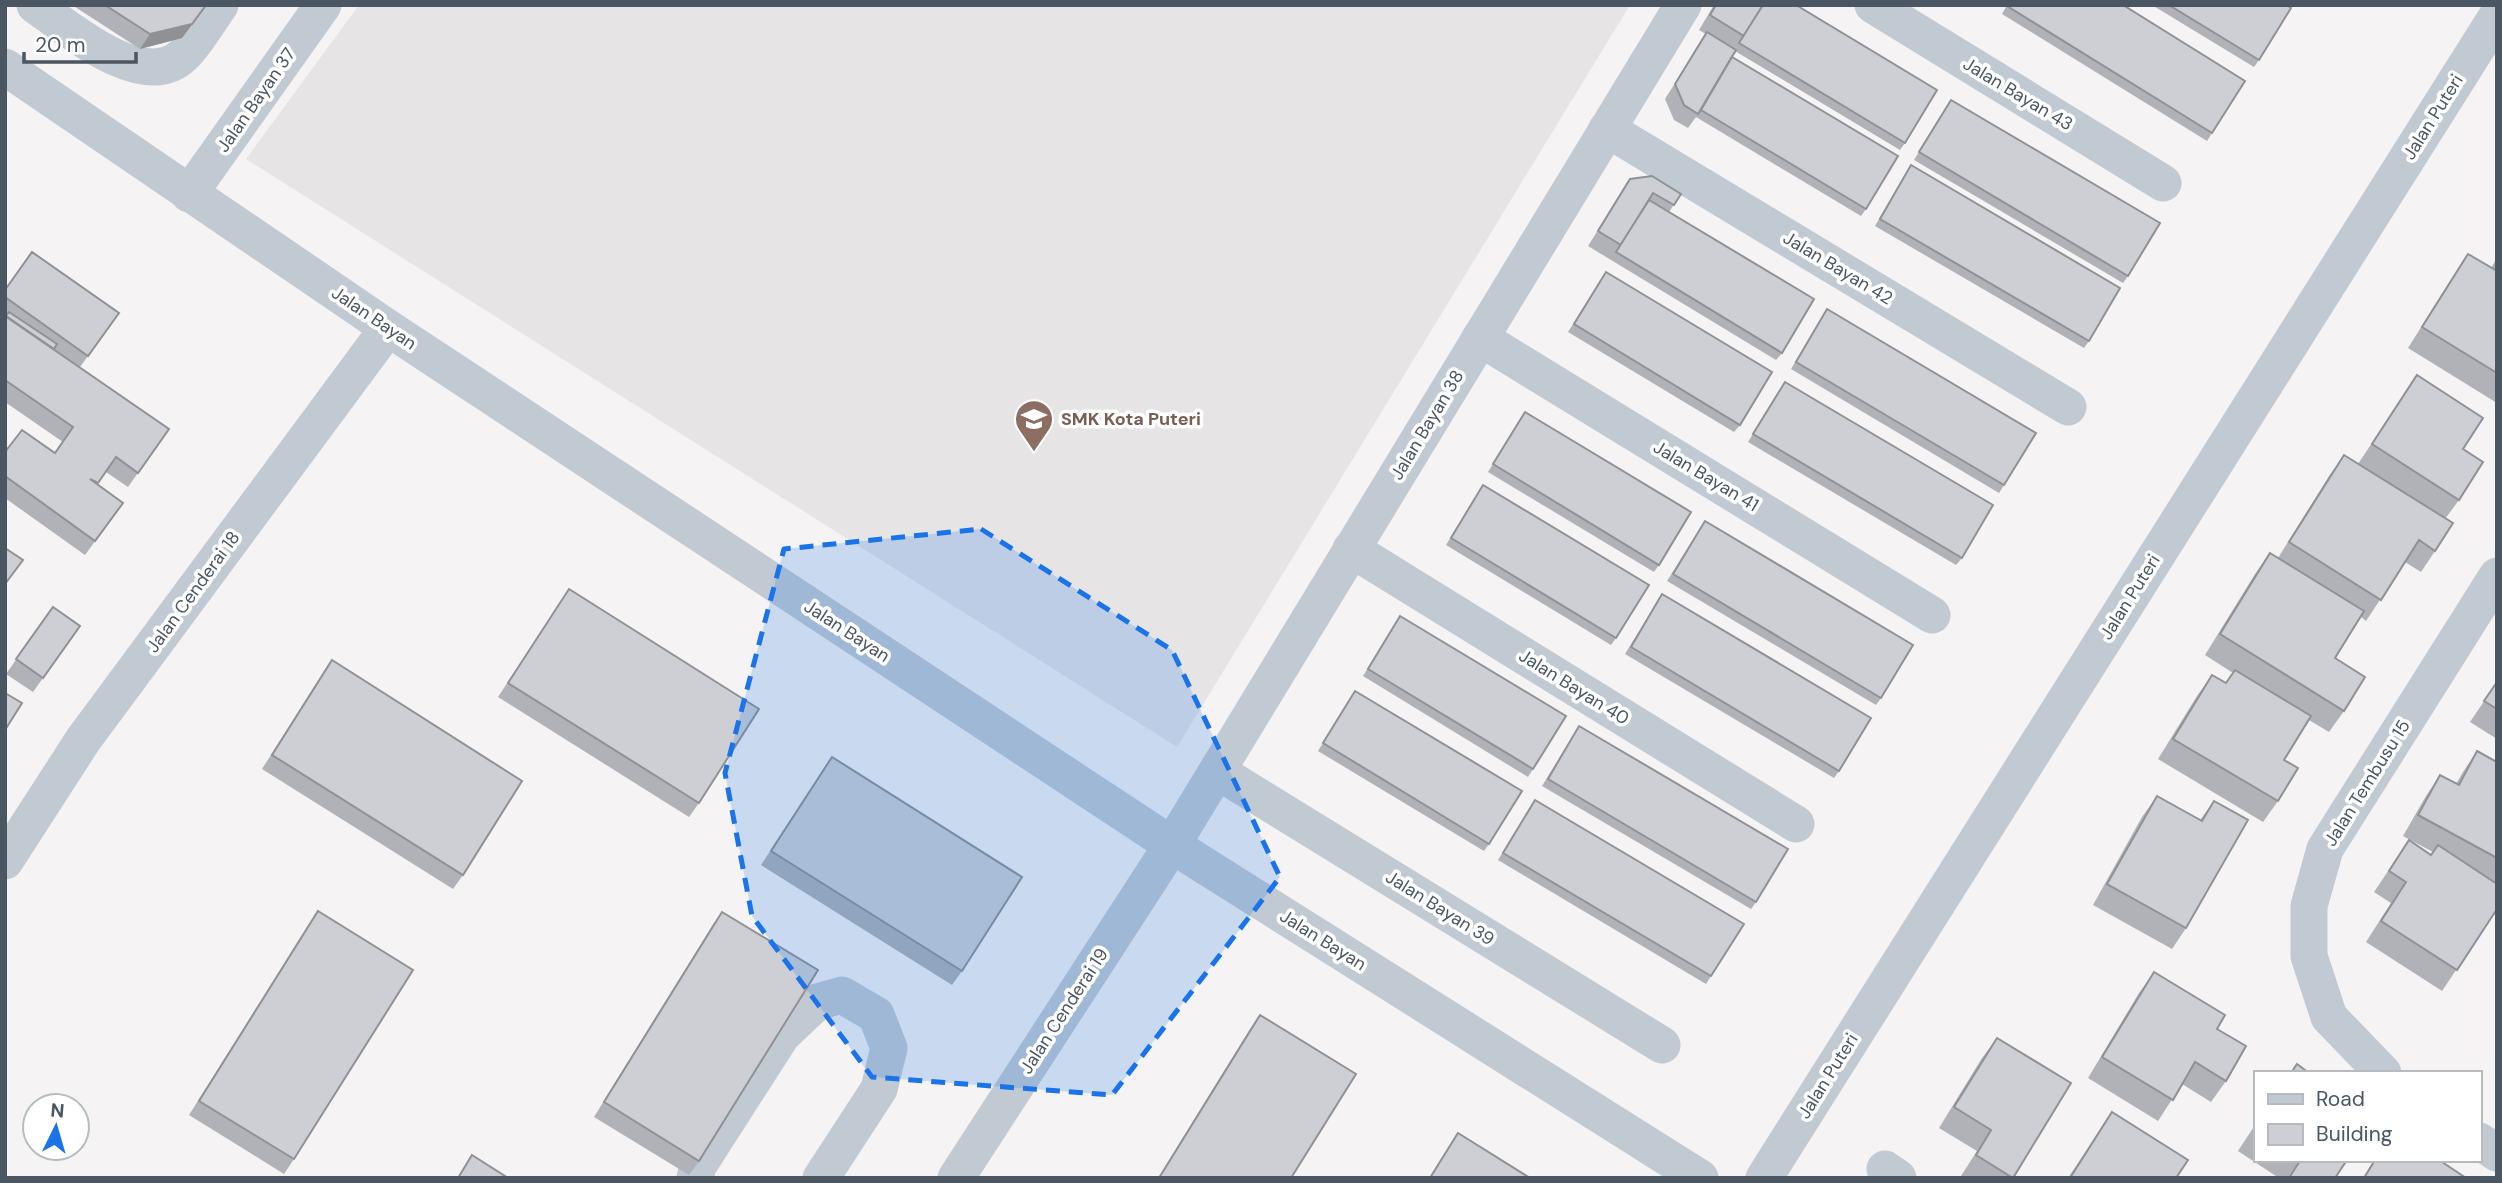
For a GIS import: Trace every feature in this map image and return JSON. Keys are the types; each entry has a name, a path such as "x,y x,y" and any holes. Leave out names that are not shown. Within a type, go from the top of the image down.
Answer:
{"street":[{"path":"35,5 116,57 136,66 158,68 180,58 220,5"},
{"name":"Jalan Bayan 37","path":"189,194 323,5"},
{"name":"Jalan Bayan 38","path":"1172,845 1683,5"},
{"name":"Jalan Bayan 43","path":"1873,5 2164,183"},
{"name":"Jalan Puteri","path":"1764,1178 2497,16"},
{"name":"Jalan Bayan","path":"5,67 388,328 1172,845 1700,1178"},
{"name":"Jalan Bayan 42","path":"1607,129 2068,407"},
{"name":"Jalan Cenderai 18","path":"5,861 83,740 388,328"},
{"name":"Jalan Bayan 41","path":"1480,338 1932,615"},
{"name":"Jalan Bayan 40","path":"1351,550 1796,824"},
{"name":"Jalan Tembusu 15","path":"2381,1071 2329,1017 2309,956 2309,906 2325,849 2497,576"},
{"name":"Jalan Bayan 39","path":"1217,771 1662,1045"},
{"name":"Jalan Cenderai 19","path":"956,1178 1172,845"},
{"path":"695,1178 698,1167 782,1035 817,1002 842,996 876,1015 889,1048 879,1089 821,1178"},
{"path":"2481,1141 2497,1153"}],"highlighted area":[{"path":"981,529 1172,650 1280,877 1112,1095 872,1077 752,916 725,773 784,549"}],"shaded area":[{"name":"SMK Kota Puteri","path":"359,5 1630,5 1177,747 246,159"}],"building":[{"path":"105,5 206,5 192,24 150,34"},
{"path":"1716,5 1763,5 1744,36 1710,15"},
{"path":"1763,5 1796,5 1937,90 1905,143 1739,43"},
{"path":"2007,5 2123,5 2245,81 2212,133"},
{"path":"2169,5 2287,5 2291,8 2259,60"},
{"path":"1707,32 1736,50 1698,114 1684,105 1675,84"},
{"path":"1732,57 1898,156 1866,209 1701,110"},
{"path":"1951,100 2160,223 2128,276 1919,152"},
{"path":"1911,165 2120,288 2089,341 1880,219"},
{"path":"1652,176 1681,194 1674,205 1653,193 1621,245 1598,231 1630,179"},
{"path":"1649,200 1814,299 1782,353 1616,252"},
{"path":"32,252 119,313 88,356 5,297 5,290"},
{"path":"2468,254 2497,271 2497,373 2422,327"},
{"path":"1606,272 1772,372 1740,425 1574,324"},
{"path":"1827,309 2036,433 2004,485 1796,362"},
{"path":"9,312 57,344 54,349 6,316"},
{"path":"5,316 169,429 138,473 116,457 98,483 90,479 123,503 95,541 5,476 5,452 22,430 55,453 73,427 5,380"},
{"path":"2417,375 2483,418 2463,449 2483,462 2459,500 2372,444"},
{"path":"1785,382 1993,505 1962,558 1753,434"},
{"path":"1525,412 1691,512 1659,565 1493,464"},
{"path":"2344,455 2453,523 2435,551 2419,540 2381,600 2289,542"},
{"path":"1483,485 1649,585 1616,638 1451,538"},
{"path":"1705,521 1913,645 1881,698 1673,574"},
{"path":"5,548 23,560 5,584"},
{"path":"2270,553 2364,611 2335,658 2365,677 2344,711 2220,634"},
{"path":"569,589 759,709 699,803 508,683"},
{"path":"1662,594 1871,718 1839,771 1631,647"},
{"path":"53,607 80,626 43,678 16,659"},
{"path":"1400,616 1566,716 1533,769 1368,669"},
{"path":"332,660 522,781 463,875 272,755"},
{"path":"2235,670 2311,716 2284,760 2298,768 2278,801 2173,739 2212,675 2226,683"},
{"path":"2497,682 2497,709 2484,701"},
{"path":"1355,691 1522,791 1489,844 1323,743"},
{"path":"5,693 22,703 5,730"},
{"path":"1579,726 1788,849 1756,902 1548,779"},
{"path":"2477,751 2497,762 2497,858 2418,815 2440,775 2459,785"},
{"path":"832,757 1022,877 962,971 771,851"},
{"path":"2157,796 2202,821 2214,801 2248,820 2186,928 2107,884"},
{"path":"1535,800 1744,924 1711,976 1503,853"},
{"path":"2409,840 2431,855 2438,845 2497,884 2497,909 2457,970 2381,921 2406,882 2389,871"},
{"path":"318,911 413,970 294,1159 199,1101"},
{"path":"722,912 818,970 699,1161 604,1102"},
{"path":"2154,972 2225,1015 2217,1029 2246,1046 2226,1081 2195,1062 2173,1100 2102,1057"},
{"path":"1260,1015 1356,1074 1291,1178 1159,1178"},
{"path":"1997,1038 2071,1083 2013,1178 1976,1155 1991,1130 1954,1107"},
{"path":"2297,1064 2306,1071 2292,1071"},
{"path":"2112,1112 2188,1160 2176,1178 2070,1178"},
{"path":"1458,1133 1530,1178 1430,1178"},
{"path":"472,1155 508,1178 458,1178"},
{"path":"2299,1162 2346,1162 2335,1178 2289,1178"},
{"path":"2374,1162 2442,1162 2466,1178 2364,1178"}],"place":[{"name":"SMK Kota Puteri","path":"1034,453"}]}
